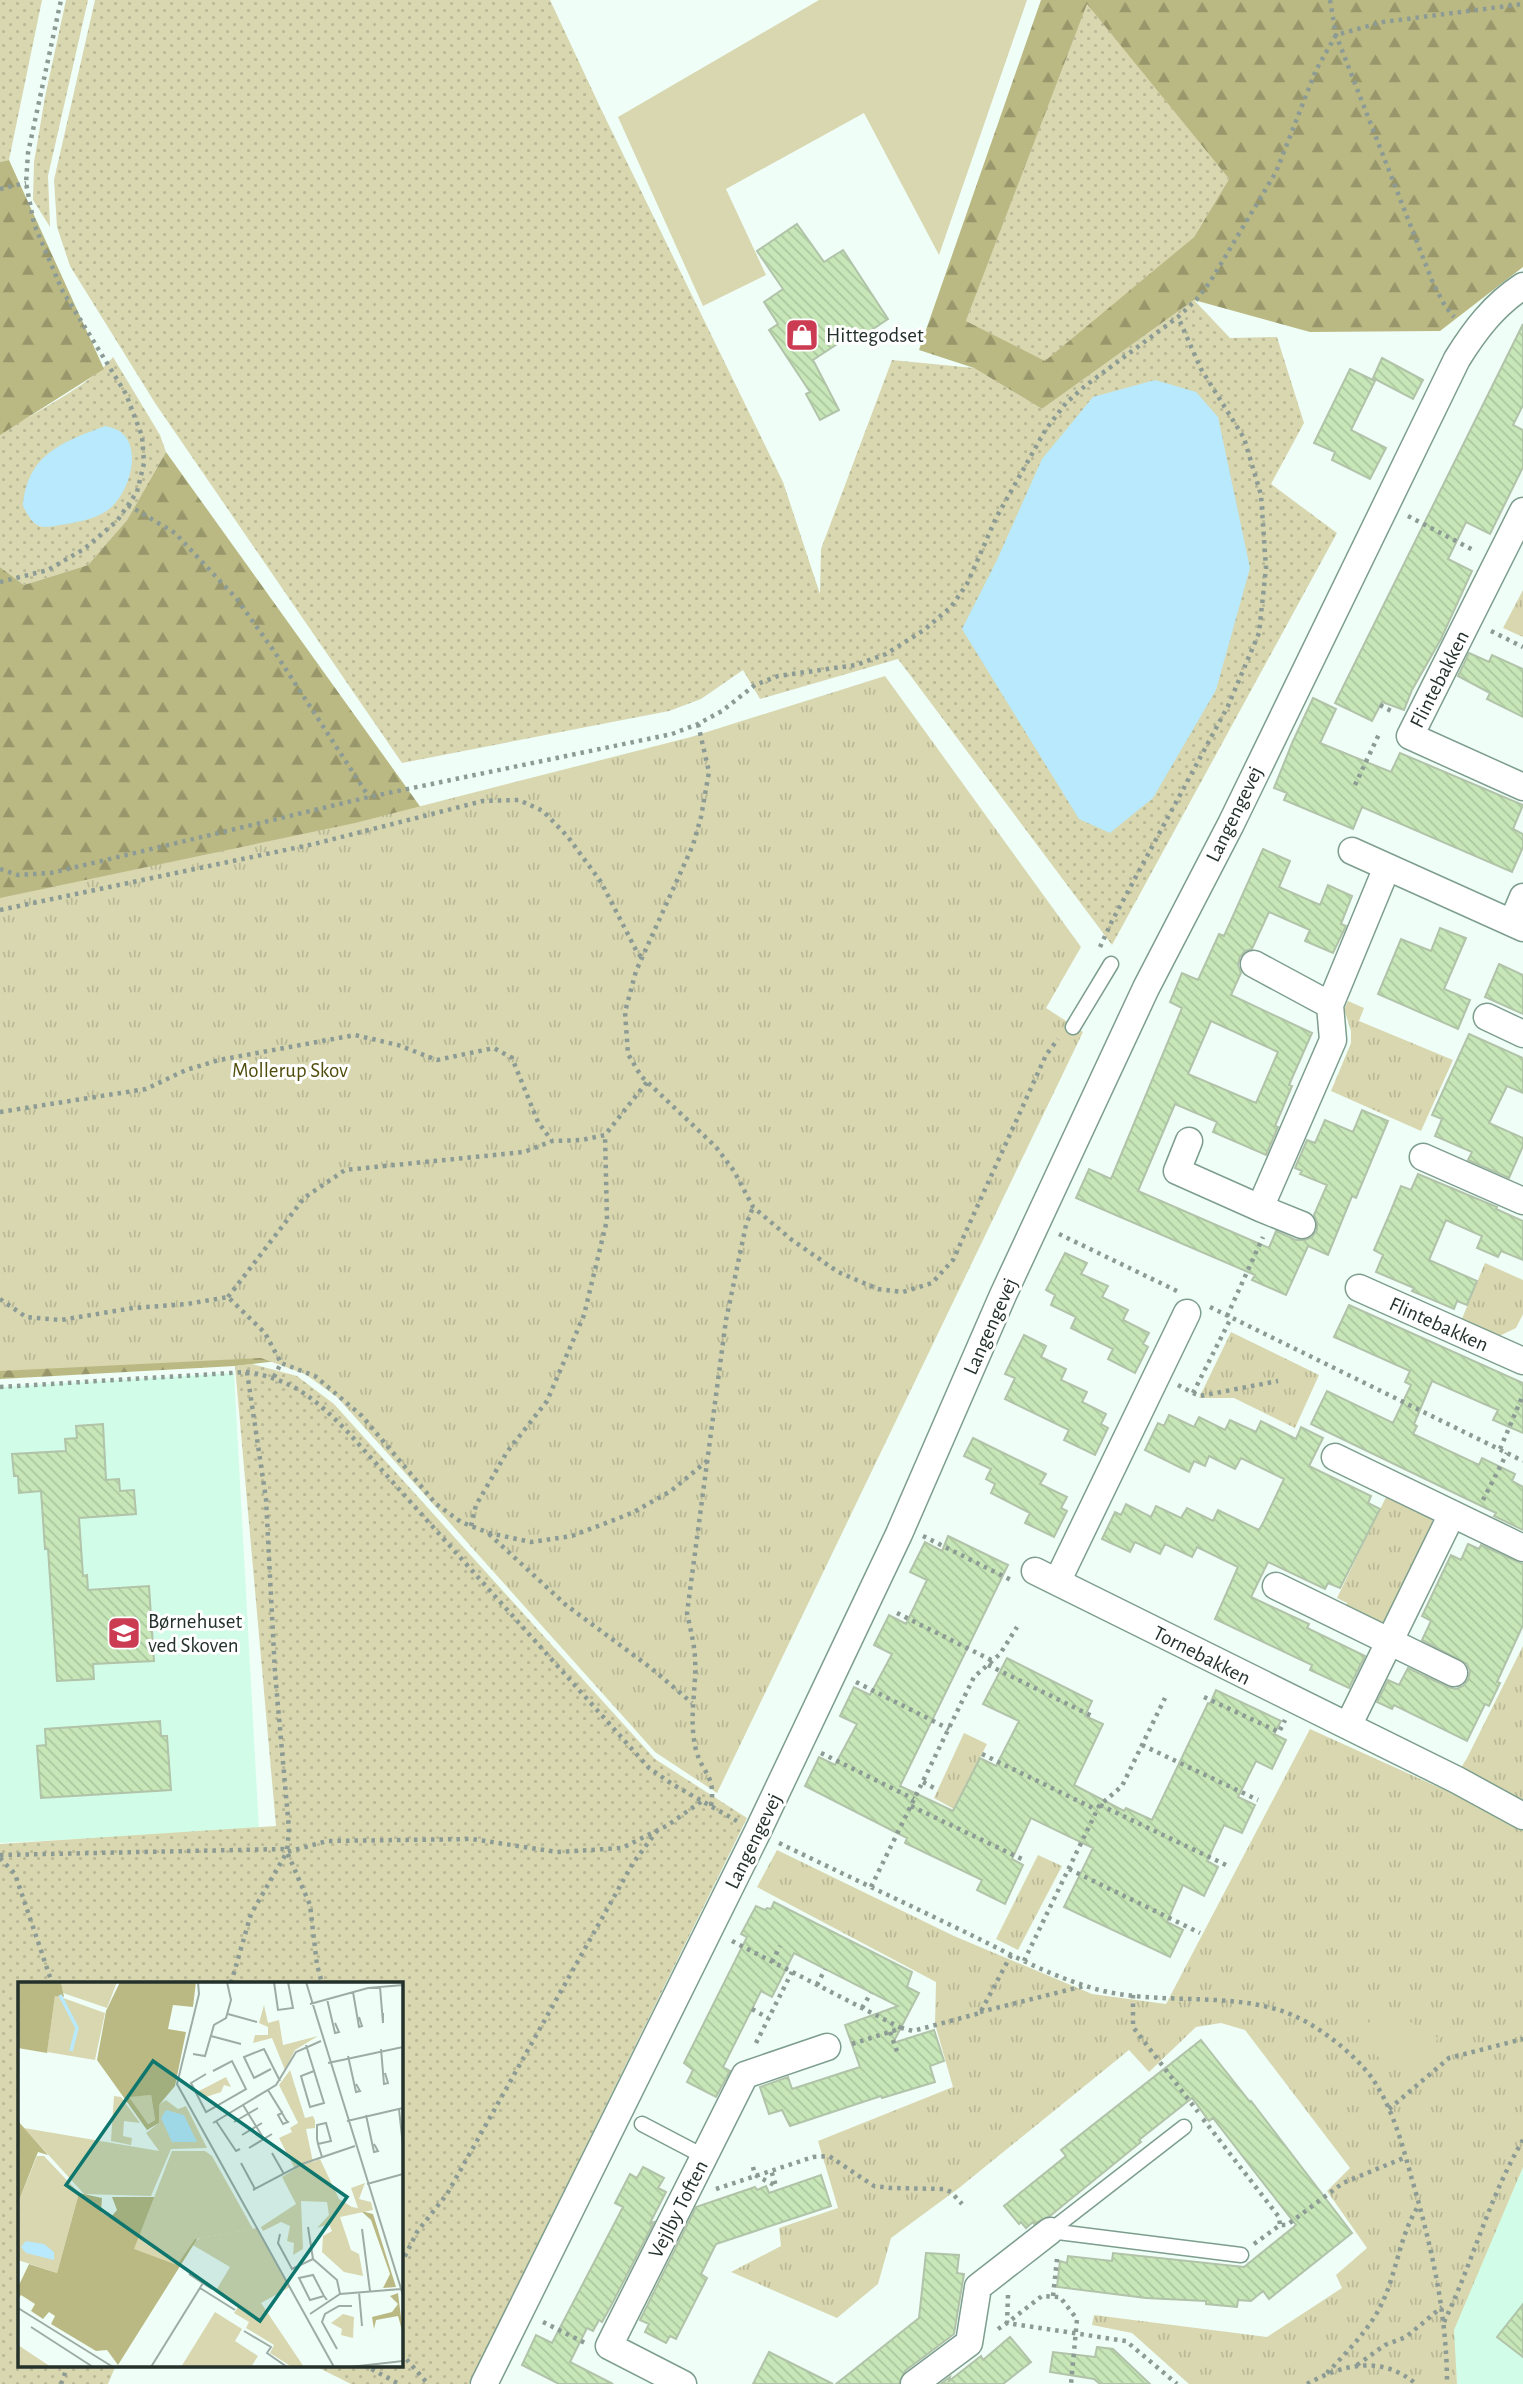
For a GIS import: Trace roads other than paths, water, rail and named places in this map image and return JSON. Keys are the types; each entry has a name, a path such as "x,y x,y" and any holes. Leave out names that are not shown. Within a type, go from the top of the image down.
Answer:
{"street":[{"name":"Langengevej","path":"484,2384 709,1929 899,1534 1036,1223 1146,988 1231,824 1457,359 1473,332 1523,286"},
{"name":"Flintebakken","path":"1523,511 1410,736 1523,787"},
{"path":"1352,851 1518,925 1523,897"},
{"path":"1267,1210 1333,1040 1330,1005 1387,867"},
{"path":"1254,964 1330,1005"},
{"path":"1487,1017 1523,1034"},
{"path":"1189,1141 1177,1171 1302,1225"},
{"path":"1423,1157 1523,1201"},
{"name":"Flintebakken","path":"1359,1288 1522,1357"},
{"name":"Tornebakken","path":"1190,1303 1158,1375 1039,1580 1348,1726 1523,1816"},
{"path":"1335,1457 1523,1548"},
{"path":"1348,1726 1389,1642 1462,1518"},
{"path":"1276,1586 1454,1673"},
{"name":"Vejlby Toften","path":"683,2384 609,2346 745,2075 827,2047"},
{"path":"914,2384 969,2343 978,2287 1055,2232"}],"lane":[{"path":"1073,1027 1111,964"},
{"path":"642,2124 705,2157"},
{"path":"1055,2232 1184,2127"},
{"path":"1055,2232 1241,2255"}],"water":[{"path":"1155,380 1196,392 1218,417 1250,568 1216,690 1153,798 1110,833 1079,819 962,629 997,560 1042,459 1093,397"},
{"path":"105,426 125,436 132,454 130,475 115,504 93,518 78,522 51,527 36,524 23,506 26,488 40,462 62,445"}],"place":[{"name":"Hittegodset","path":"802,335"},
{"name":"Børnehuset ved Skoven","path":"124,1633"}],"park label":[{"name":"Mollerup Skov","path":"290,1070"}]}
